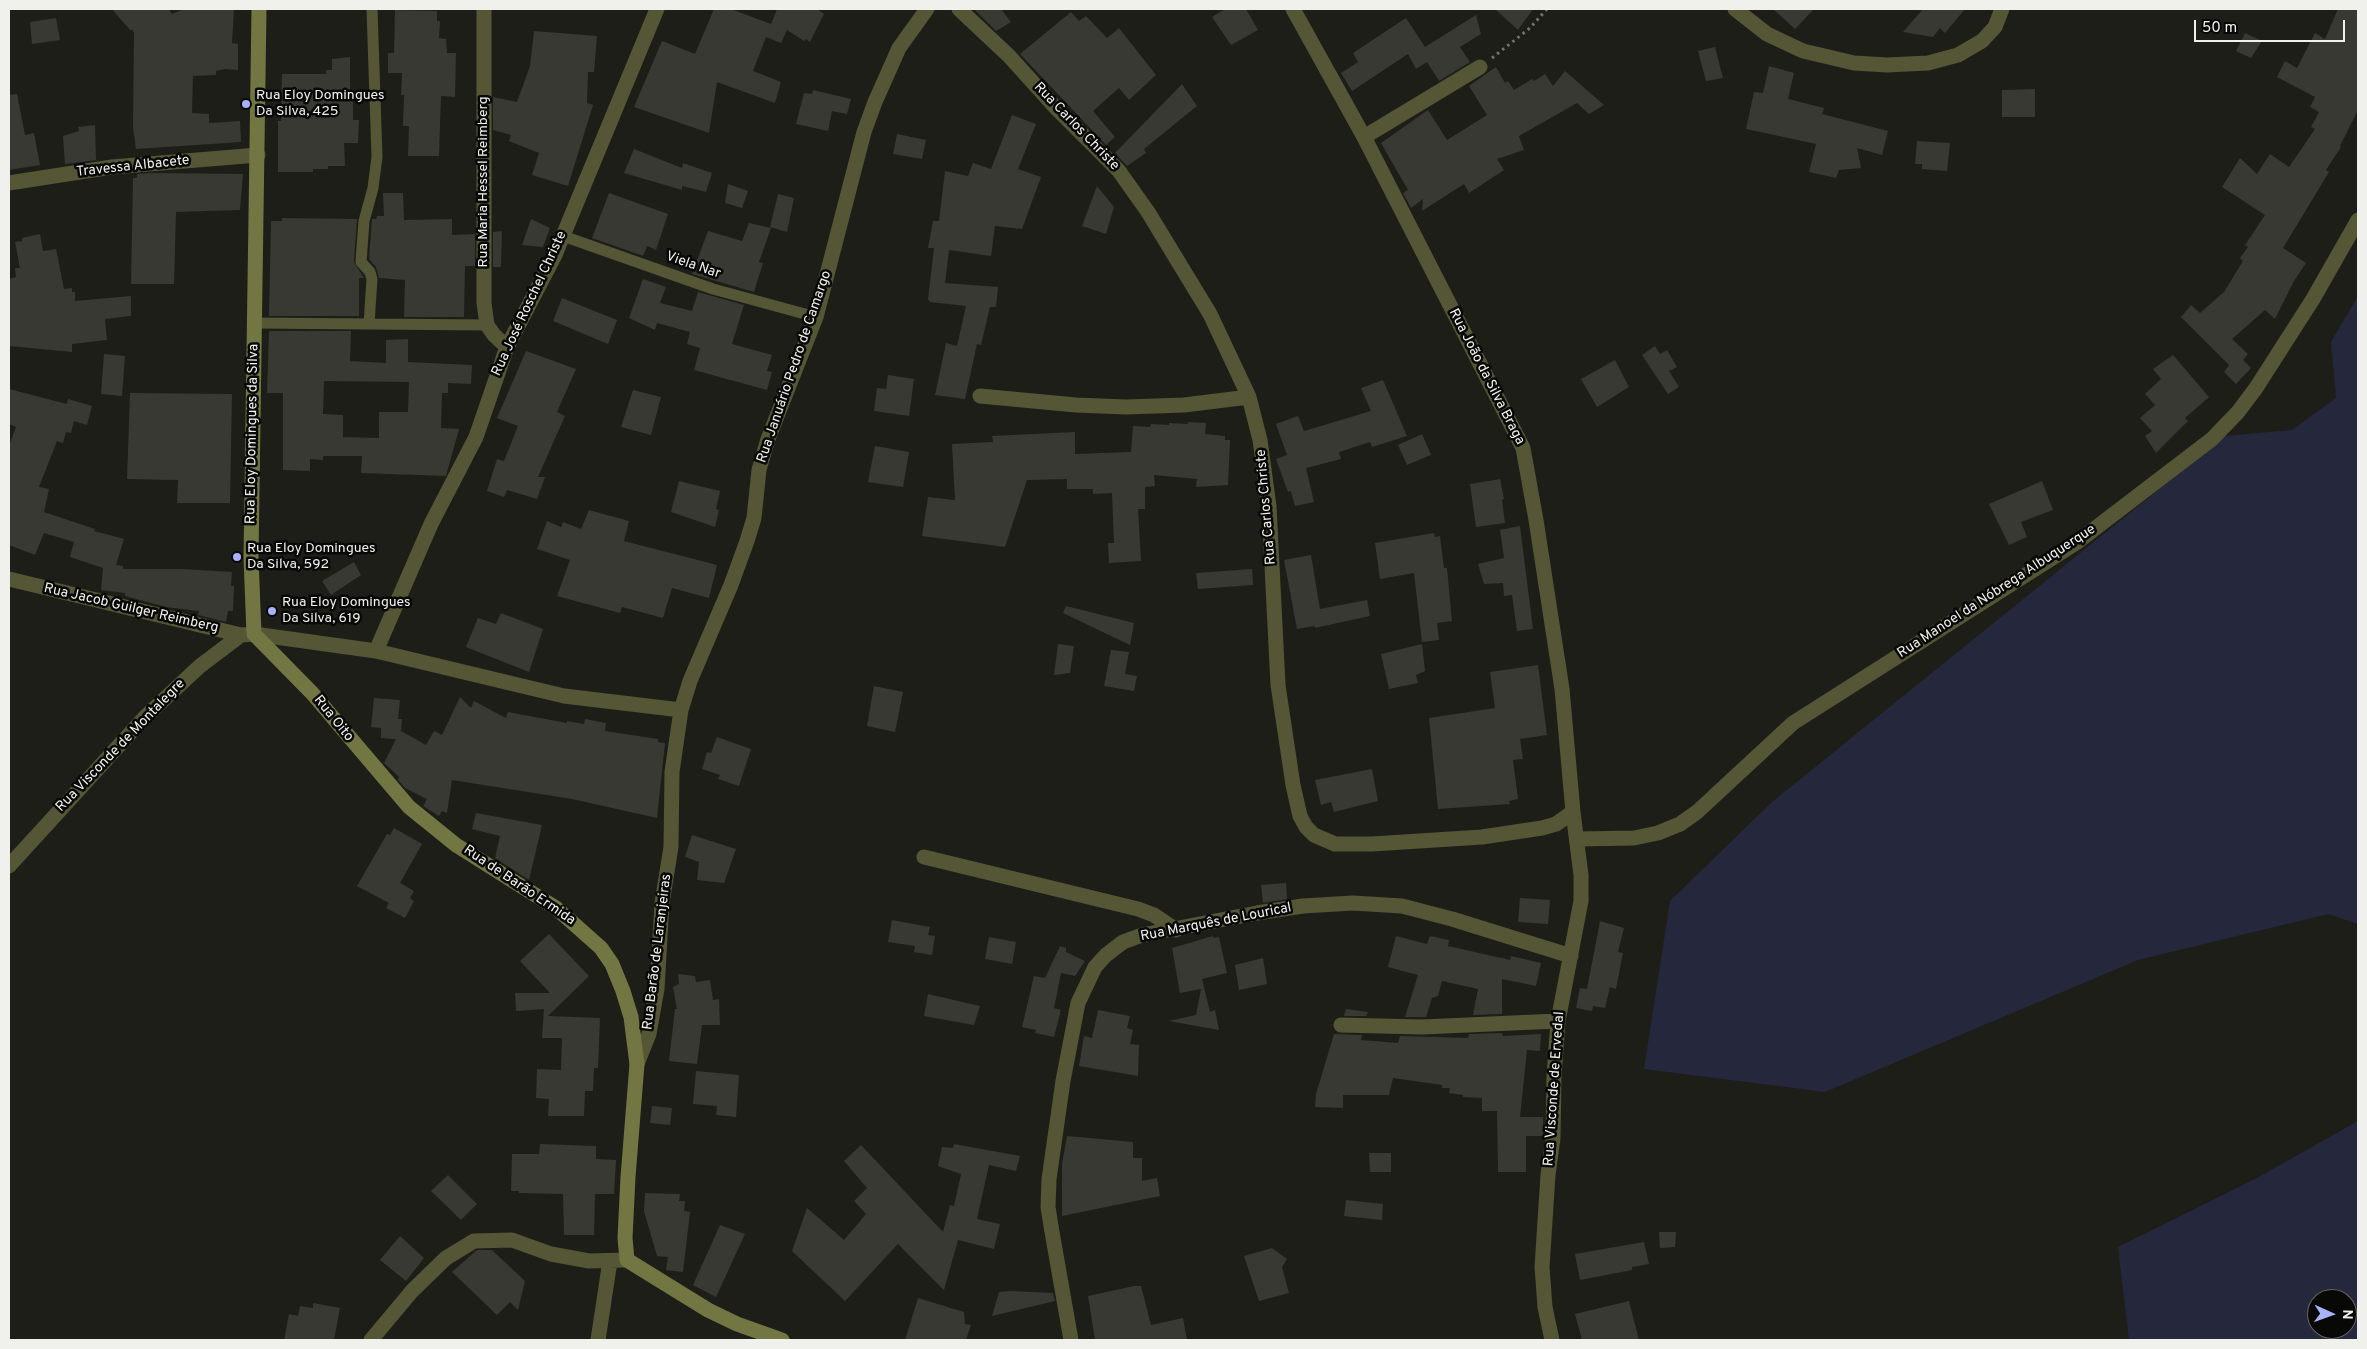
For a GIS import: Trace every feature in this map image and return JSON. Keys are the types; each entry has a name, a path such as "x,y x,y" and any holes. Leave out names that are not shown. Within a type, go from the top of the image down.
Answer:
{"main road":[{"name":"Rua Eloy Domingues da Silva","path":"248,635 251,558 259,9"},
{"name":"Rua Oito","path":"248,635 312,693 409,807"},
{"name":"Rua de Barão Ermida","path":"409,807 456,845 556,908 601,948 612,964 623,991 630,1017 637,1064"},
{"name":"Rua Barão de Laranjeiras","path":"627,1260 625,1238 628,1177 637,1064"},
{"path":"627,1260 708,1310 738,1324 782,1340"}],"street":[{"name":"Rua Maria Hessel Reimberg","path":"484,9 484,303 487,325"},
{"name":"Rua José Roschel Christe","path":"376,651 431,524 476,438 507,347 535,297 563,236 657,9"},
{"name":"Rua Januário Pedro de Camargo","path":"672,821 672,772 681,710 690,681 742,558 754,518 759,470 768,439 816,317 864,132 899,48 927,9"},
{"name":"Rua Carlos Christe","path":"959,9 1009,56 1056,108 1119,171 1148,212 1210,314 1249,397 1260,440 1269,506 1278,685 1300,816 1306,827 1322,841 1335,844 1372,844 1482,837 1534,829 1556,824 1573,812"},
{"name":"Rua João da Silva Braga","path":"1293,9 1364,138 1522,448 1536,520 1562,690 1577,839"},
{"path":"1735,9 1767,34 1803,51 1854,63 1887,65 1928,63 1958,55 1982,41 1995,27 2002,9"},
{"path":"1364,138 1480,67"},
{"name":"Travessa Albacete","path":"9,184 104,168 258,155"},
{"name":"Rua Manoel da Nóbrega Albuquerque","path":"1577,839 1634,838 1680,824 1697,812 1793,723 2076,543 2212,439 2238,412 2256,388 2313,299 2358,220"},
{"path":"487,325 494,335 507,347"},
{"path":"980,396 1076,405 1126,407 1184,405 1249,397"},
{"name":"Rua Jacob Guilger Reimberg","path":"9,579 248,635"},
{"path":"248,635 376,651 564,696 681,710"},
{"name":"Rua Visconde de Montalegre","path":"9,866 145,717 200,666 248,635"},
{"name":"Rua Barão de Laranjeiras","path":"637,1064 649,1034 657,990 661,922 671,847 672,821"},
{"name":"Rua Visconde de Ervedal","path":"1552,1340 1545,1307 1542,1267 1553,1138 1552,1102 1558,1021 1582,901 1577,839"},
{"path":"924,858 1138,909 1154,915 1176,930"},
{"name":"Rua Marquês de Lourical","path":"1071,1340 1048,1207 1049,1179 1063,1081 1078,1003 1095,966 1106,955 1123,942 1142,934 1176,930 1240,916 1334,903 1402,906 1452,918 1571,956"},
{"path":"1341,1025 1422,1027 1558,1021"},
{"path":"371,1340 412,1291 446,1258 474,1241 501,1239 552,1254 589,1261 627,1260"},
{"path":"598,1340 610,1261"}],"lane":[{"path":"369,324 372,279 370,272 362,262 364,221 373,188 377,157 372,9"},
{"name":"Viela Nar","path":"563,236 713,289 816,317"},
{"path":"254,323 487,325"}],"path":[{"path":"1480,67 1530,28 1547,9"}],"shaded area":[{"path":"2358,296 2358,924 2328,914 2138,960 1825,1092 1644,1069 1670,901 1772,802 2225,436 2292,430 2336,398 2331,342"},
{"path":"2358,1121 2358,1340 2129,1340 2118,1247 2255,1179"}],"building":[{"path":"112,9 169,9 172,14 184,9 234,9 232,43 238,44 238,70 225,69 216,71 216,75 193,76 192,113 209,114 209,123 240,121 241,142 136,149 133,127 134,34 133,30 130,30"},
{"path":"714,9 731,9 771,24 753,71 781,82 775,103 717,82 709,133 634,107 662,41 695,54"},
{"path":"777,9 817,9 824,14 810,42 806,39 804,41 787,30 781,43 766,37"},
{"path":"974,9 1001,9 1011,22 996,31"},
{"path":"1225,9 1246,9 1258,30 1231,45 1212,17"},
{"path":"1495,9 1533,9 1518,30"},
{"path":"1773,9 1814,9 1795,29"},
{"path":"1923,9 1965,9 1945,33 1940,28 1933,37 1903,32"},
{"path":"2338,9 2358,9 2358,110 2341,147 2326,170 2329,172 2283,248 2306,263 2294,281 2275,319 2265,310 2232,339 2248,354 2243,360 2251,368 2236,384 2224,372 2229,365 2181,317 2191,305 2200,313 2224,292 2243,261 2240,258 2248,247 2245,245 2265,215 2222,187 2240,158 2257,174 2270,154 2289,167 2315,129 2311,127 2319,112 2310,107 2315,97 2277,77 2285,61 2297,68 2315,33 2325,39"},
{"path":"395,10 437,11 437,21 440,21 439,38 446,39 447,53 456,53 455,97 441,96 439,156 408,156 409,126 403,126 404,95 401,95 402,73 388,73 388,53 394,53"},
{"path":"1071,12 1079,21 1086,16 1107,38 1119,28 1156,75 1129,100 1119,88 1093,111 1115,137 1106,145 1020,54"},
{"path":"1476,15 1481,34 1460,47 1470,62 1439,81 1427,62 1416,69 1408,54 1352,91 1341,73 1358,62 1353,53 1406,18 1425,47"},
{"path":"56,18 60,40 32,44 30,22"},
{"path":"534,31 597,36 594,72 588,72 587,103 593,105 568,186 532,175 539,153 509,141 511,135 493,130 493,97 517,102 530,66"},
{"path":"2245,33 2262,41 2251,58 2236,51"},
{"path":"1715,47 1723,78 1706,81 1698,51"},
{"path":"350,57 350,98 353,98 353,120 359,120 358,143 344,143 345,166 328,166 328,169 313,169 313,172 278,172 278,121 281,121 282,74 326,74 326,70 332,70 332,59"},
{"path":"1769,66 1794,73 1788,99 1824,108 1822,114 1888,131 1882,155 1857,148 1861,168 1839,170 1836,178 1809,172 1816,144 1746,129 1754,92 1763,93"},
{"path":"1496,67 1505,83 1508,81 1514,90 1532,79 1534,81 1545,74 1553,86 1565,71 1604,105 1589,114 1577,103 1519,136 1524,150 1497,159 1504,170 1469,193 1464,184 1422,211 1423,199 1411,208 1403,193 1408,190 1381,143 1428,110 1447,140 1487,115 1469,86"},
{"path":"1182,84 1197,106 1144,149 1146,153 1127,166 1115,153"},
{"path":"2035,89 2035,117 2002,117 2002,90"},
{"path":"813,90 851,99 847,114 832,111 828,131 796,124 804,93 812,94"},
{"path":"17,94 25,135 34,133 40,165 9,170 9,95"},
{"path":"1012,115 1036,124 1018,169 1041,177 1022,229 995,226 991,256 949,250 945,283 998,287 996,307 990,307 981,345 977,344 965,399 935,395 946,343 957,346 966,306 930,302 928,299 934,248 928,248 933,221 939,221 945,171 968,176 973,163 991,169"},
{"path":"95,125 96,160 65,164 63,136 79,131 78,127"},
{"path":"897,134 926,140 922,159 893,154"},
{"path":"1917,141 1950,143 1947,171 1922,169 1922,164 1915,164"},
{"path":"634,149 682,168 683,163 712,173 706,192 682,186 682,190 624,173"},
{"path":"137,174 243,174 240,210 176,212 174,284 131,284 133,178 137,178"},
{"path":"728,184 748,191 742,208 725,203"},
{"path":"1097,186 1114,207 1106,234 1082,226"},
{"path":"383,193 403,193 404,220 452,219 452,235 475,234 475,266 465,266 464,317 404,317 405,280 379,278 376,267 369,259 372,219 376,219 377,216 384,216"},
{"path":"609,193 668,214 656,250 647,246 643,256 592,238"},
{"path":"778,194 794,198 787,232 770,227"},
{"path":"282,218 357,219 354,262 364,278 359,278 359,316 269,316 271,221 282,221"},
{"path":"531,219 550,228 543,247 522,245"},
{"path":"749,223 771,228 759,262 763,263 754,292 692,274 708,231 742,241"},
{"path":"502,231 501,267 493,267 493,232"},
{"path":"40,234 43,251 56,249 64,289 72,288 72,292 75,292 75,301 131,296 131,316 105,319 107,340 72,344 72,352 9,346 9,279 16,277 15,268 20,268 15,242 22,241 22,238"},
{"path":"643,279 666,287 660,303 692,311 698,292 744,305 732,344 772,355 767,371 772,372 767,390 694,370 700,348 687,344 690,332 657,323 655,330 629,318"},
{"path":"562,298 617,320 608,344 553,321"},
{"path":"269,331 351,331 350,361 386,363 386,340 408,339 408,362 472,365 471,384 448,383 448,393 442,393 441,428 459,429 446,476 361,473 362,456 323,456 323,460 310,459 310,471 283,470 283,393 267,393","holes":["324,381 409,382 408,412 379,412 379,438 343,437 343,415 323,414"]},
{"path":"1655,346 1660,354 1667,350 1677,367 1669,371 1679,387 1668,394 1642,355"},
{"path":"526,351 576,369 557,412 565,416 538,477 545,477 537,499 507,490 504,497 487,491 497,459 504,461 518,426 497,418"},
{"path":"104,354 125,356 122,396 101,394"},
{"path":"2173,355 2209,397 2185,418 2188,421 2156,453 2145,436 2152,431 2140,418 2155,405 2145,394 2161,379 2153,369"},
{"path":"1615,360 1629,387 1597,407 1581,379"},
{"path":"888,375 914,379 909,416 874,411 877,388 886,389"},
{"path":"1383,380 1407,436 1372,447 1370,442 1339,452 1341,459 1306,468 1314,502 1295,506 1291,491 1288,492 1276,459 1287,455 1276,424 1298,416 1304,431 1371,411 1361,388"},
{"path":"9,389 67,404 68,399 92,406 87,425 74,421 71,433 66,432 63,443 57,441 39,487 49,489 44,512 95,529 94,531 124,539 116,565 123,566 123,569 182,569 232,572 231,586 234,586 233,611 228,611 226,622 198,615 199,611 166,607 125,596 125,593 101,590 103,568 70,557 74,542 44,533 35,555 9,545 9,446 16,427 9,424"},
{"path":"633,390 661,397 651,435 621,427"},
{"path":"130,393 232,394 230,503 177,503 178,480 127,479"},
{"path":"1188,422 1206,423 1205,434 1225,436 1225,440 1230,440 1228,485 1196,487 1197,479 1154,475 1155,486 1145,487 1145,509 1138,509 1141,561 1109,563 1108,543 1114,543 1112,493 1093,494 1093,489 1067,489 1067,479 1027,480 1005,547 922,536 928,497 955,500 952,444 993,442 992,436 1075,432 1075,454 1131,452 1133,426 1150,427 1151,424 1188,424"},
{"path":"1422,434 1431,455 1407,465 1398,445"},
{"path":"875,446 909,452 903,487 868,482"},
{"path":"1500,479 1504,499 1502,500 1505,523 1476,527 1470,484"},
{"path":"679,481 720,491 716,509 719,510 715,527 671,512"},
{"path":"2042,481 2053,510 2021,522 2027,537 2009,545 1989,504"},
{"path":"589,510 629,521 624,541 717,565 709,598 672,588 663,618 622,607 620,613 557,596 570,560 537,549 547,521 561,527 563,522 581,529"},
{"path":"1520,526 1533,629 1517,631 1512,595 1504,596 1503,583 1484,584 1478,564 1504,558 1500,530"},
{"path":"1434,533 1435,537 1440,536 1444,568 1447,568 1452,621 1437,623 1439,640 1422,642 1414,573 1380,579 1375,543"},
{"path":"1311,555 1320,609 1367,600 1370,616 1315,628 1315,626 1297,629 1284,560"},
{"path":"354,562 361,575 331,595 322,581"},
{"path":"1252,569 1253,585 1198,589 1196,573"},
{"path":"1066,606 1134,623 1130,645 1063,613"},
{"path":"501,613 543,629 529,672 466,647 478,618 496,624"},
{"path":"1058,644 1074,646 1070,673 1054,675"},
{"path":"1422,644 1425,671 1416,675 1418,683 1389,689 1381,654"},
{"path":"1111,650 1129,652 1125,674 1137,676 1134,691 1104,686"},
{"path":"1538,665 1547,735 1520,739 1523,759 1513,760 1518,799 1509,801 1510,804 1438,809 1429,718 1495,708 1490,672"},
{"path":"874,686 903,692 895,732 867,726"},
{"path":"460,697 471,708 474,701 506,718 508,712 567,723 567,721 584,724 585,719 606,723 605,731 658,739 658,742 665,743 657,818 572,799 452,780 447,813 442,811 439,816 423,806 427,799 405,788 398,780 399,777 384,763 396,739 381,738 381,728 371,727 374,698 400,700 398,719 402,719 401,731 426,745 434,731 442,735"},
{"path":"717,737 751,749 739,786 718,779 720,775 702,769 707,752 711,753"},
{"path":"1372,769 1378,801 1334,812 1331,802 1321,805 1315,780"},
{"path":"476,813 542,825 529,880 495,858 500,836 472,829"},
{"path":"394,828 422,844 400,883 414,891 410,898 414,901 405,918 386,908 389,903 357,886 387,834 390,835"},
{"path":"692,835 736,849 724,883 697,880 699,862 685,857"},
{"path":"1286,883 1287,899 1263,903 1261,885"},
{"path":"1520,898 1550,900 1548,924 1518,922"},
{"path":"892,920 930,927 928,935 935,936 932,955 914,952 915,946 888,942"},
{"path":"1600,921 1624,928 1618,952 1623,953 1616,989 1610,987 1605,1008 1593,1006 1592,1011 1576,1008 1580,988 1587,989"},
{"path":"549,934 589,976 548,1016 600,1018 598,1068 594,1068 593,1091 585,1091 584,1116 548,1116 549,1099 536,1098 537,1069 561,1070 562,1038 542,1038 544,1009 516,1011 515,993 550,993 520,961"},
{"path":"1213,936 1214,938 1219,937 1227,973 1202,979 1210,1012 1215,1010 1219,1030 1169,1021 1196,1015 1201,989 1180,993 1172,948"},
{"path":"1396,936 1427,944 1430,936 1449,940 1448,946 1510,960 1511,956 1541,963 1536,986 1502,979 1502,1014 1473,1015 1478,989 1442,981 1438,996 1432,998 1426,1017 1405,1017 1418,975 1388,967"},
{"path":"989,937 1016,942 1012,964 985,959"},
{"path":"1060,946 1066,948 1066,952 1085,961 1075,976 1061,973 1054,1008 1061,1010 1054,1037 1035,1033 1036,1030 1022,1027 1034,976 1045,978"},
{"path":"1263,958 1267,984 1239,990 1235,965"},
{"path":"678,974 695,976 696,982 710,980 713,1000 719,999 720,1025 702,1025 697,1064 669,1061 675,1009 677,1009 673,987 679,984"},
{"path":"928,994 980,1006 974,1025 924,1016"},
{"path":"1346,1009 1368,1012 1366,1016 1344,1016"},
{"path":"1098,1010 1130,1016 1127,1028 1133,1030 1130,1044 1139,1045 1138,1076 1079,1066 1084,1036 1092,1038"},
{"path":"1502,1033 1503,1036 1541,1034 1540,1051 1527,1050 1520,1117 1543,1117 1543,1136 1526,1136 1526,1172 1498,1172 1497,1111 1482,1111 1482,1098 1463,1097 1463,1095 1449,1093 1450,1088 1442,1088 1442,1085 1393,1078 1389,1095 1343,1095 1343,1108 1315,1107 1316,1094 1334,1034 1362,1035 1361,1040 1398,1043 1400,1036 1468,1038 1469,1034"},
{"path":"696,1071 739,1075 736,1117 716,1115 717,1106 693,1104"},
{"path":"652,1106 672,1108 670,1125 650,1123"},
{"path":"1067,1136 1133,1142 1133,1158 1142,1158 1142,1181 1157,1178 1160,1196 1062,1216 1062,1164"},
{"path":"540,1144 596,1146 596,1159 616,1160 614,1194 595,1194 594,1235 564,1235 563,1194 519,1193 519,1191 511,1191 512,1154 539,1154"},
{"path":"954,1144 1020,1156 1016,1171 989,1165 977,1219 1000,1224 994,1249 958,1240 944,1290 898,1244 845,1301 792,1251 807,1208 844,1240 866,1214 854,1201 867,1188 844,1161 861,1145 943,1232 950,1205 954,1206 961,1174 938,1166 942,1147 953,1148"},
{"path":"1369,1153 1391,1153 1391,1172 1370,1172"},
{"path":"448,1175 477,1204 461,1220 431,1191"},
{"path":"645,1193 680,1194 679,1201 685,1201 684,1211 690,1212 683,1272 666,1270 668,1257 657,1256 644,1211"},
{"path":"1346,1200 1383,1204 1382,1220 1344,1216"},
{"path":"720,1225 745,1234 716,1297 693,1285"},
{"path":"1659,1232 1676,1232 1675,1247 1660,1248"},
{"path":"400,1236 424,1258 406,1281 380,1260"},
{"path":"1644,1242 1649,1264 1632,1267 1632,1270 1580,1280 1575,1254"},
{"path":"1272,1248 1287,1259 1282,1267 1289,1293 1259,1301 1244,1256"},
{"path":"477,1250 492,1250 525,1281 518,1310 510,1302 497,1315 452,1272"},
{"path":"1141,1286 1151,1325 1183,1318 1187,1340 1095,1340 1088,1296"},
{"path":"999,1292 1053,1293 1055,1301 992,1316"},
{"path":"918,1298 964,1312 965,1324 971,1325 966,1340 905,1340"},
{"path":"1629,1301 1639,1340 1582,1340 1575,1314"},
{"path":"313,1303 340,1308 334,1340 284,1340 289,1314 298,1316 300,1306 313,1308"}],"place":[{"name":"Rua Eloy Domingues Da Silva, 425","path":"246,104"},
{"name":"Rua Eloy Domingues Da Silva, 592","path":"237,557"},
{"name":"Rua Eloy Domingues Da Silva, 619","path":"272,611"}]}
